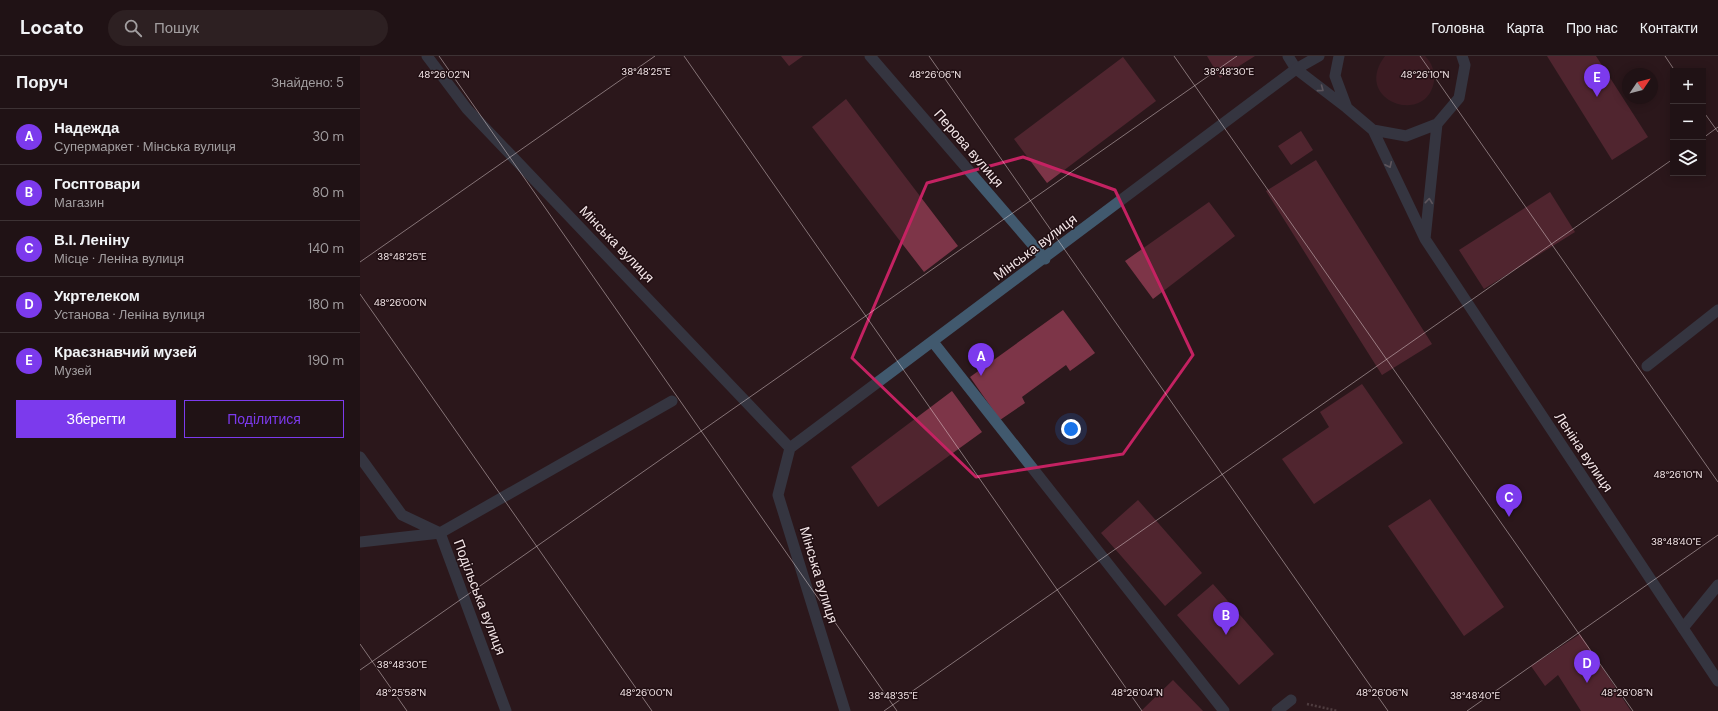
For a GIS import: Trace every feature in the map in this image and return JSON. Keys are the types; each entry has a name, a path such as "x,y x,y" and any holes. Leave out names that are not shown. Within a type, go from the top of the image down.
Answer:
{"street":[{"name":"Мінська вулиця","path":"426,56 467,108 790,448"},
{"name":"Перова вулиця","path":"870,56 1045,259"},
{"path":"1288,56 1296,69 1373,130 1406,136 1438,124 1459,98 1465,65 1462,56"},
{"name":"Мінська вулиця","path":"845,711 778,495 790,448 1045,259 1296,69 1319,56"},
{"path":"1339,56 1335,76 1347,108"},
{"path":"1425,239 1438,124"},
{"name":"Леніна вулиця","path":"1373,130 1425,239 1718,681"},
{"path":"1647,366 1718,310"},
{"path":"932,342 1224,711"},
{"path":"360,542 440,533 672,401"},
{"name":"Подільська вулиця","path":"360,457 402,515 440,533 506,711"},
{"path":"1682,628 1718,585"},
{"path":"1277,711 1291,700"}],"path":[{"path":"1291,700 1338,711"}],"highlighted area":[{"path":"1023,157 1115,190 1193,355 1123,454 976,477 852,358 927,183"}],"shaded area":[{"path":"1385,56 1425,56 1431,65 1434,74 1434,81 1428,95 1419,103 1406,105 1394,103 1384,96 1377,85 1377,72"}],"building":[{"path":"781,56 803,56 789,66"},
{"path":"1207,56 1255,56 1220,78"},
{"path":"1547,56 1596,56 1622,96 1622,104 1627,104 1648,137 1612,160"},
{"path":"1123,57 1156,101 1047,183 1014,139"},
{"path":"846,99 958,246 924,272 812,127"},
{"path":"1301,131 1313,150 1291,165 1278,146"},
{"path":"1316,160 1432,344 1382,375 1266,191"},
{"path":"1550,192 1575,232 1484,289 1459,250"},
{"path":"1209,202 1235,236 1153,299 1125,261"},
{"path":"1063,310 1095,353 1070,371 1066,365 1022,397 1025,403 1000,420 970,377"},
{"path":"1362,384 1403,443 1314,504 1282,459 1329,427 1320,412"},
{"path":"952,391 982,432 878,507 851,467"},
{"path":"1430,499 1504,607 1464,636 1388,526"},
{"path":"1138,500 1202,573 1165,606 1101,533"},
{"path":"1213,584 1274,654 1239,685 1177,615"},
{"path":"1580,634 1631,711 1581,711 1558,675 1545,686 1531,666"},
{"path":"1173,680 1203,711 1141,711"}],"place":[{"name":"Краєзнавчий музей","path":"1597,97"},
{"name":"Надежда","path":"981,376"},
{"name":"В.І. Леніну","path":"1509,517"},
{"name":"Госптовари","path":"1226,635"},
{"name":"Укртелеком","path":"1587,683"}]}
